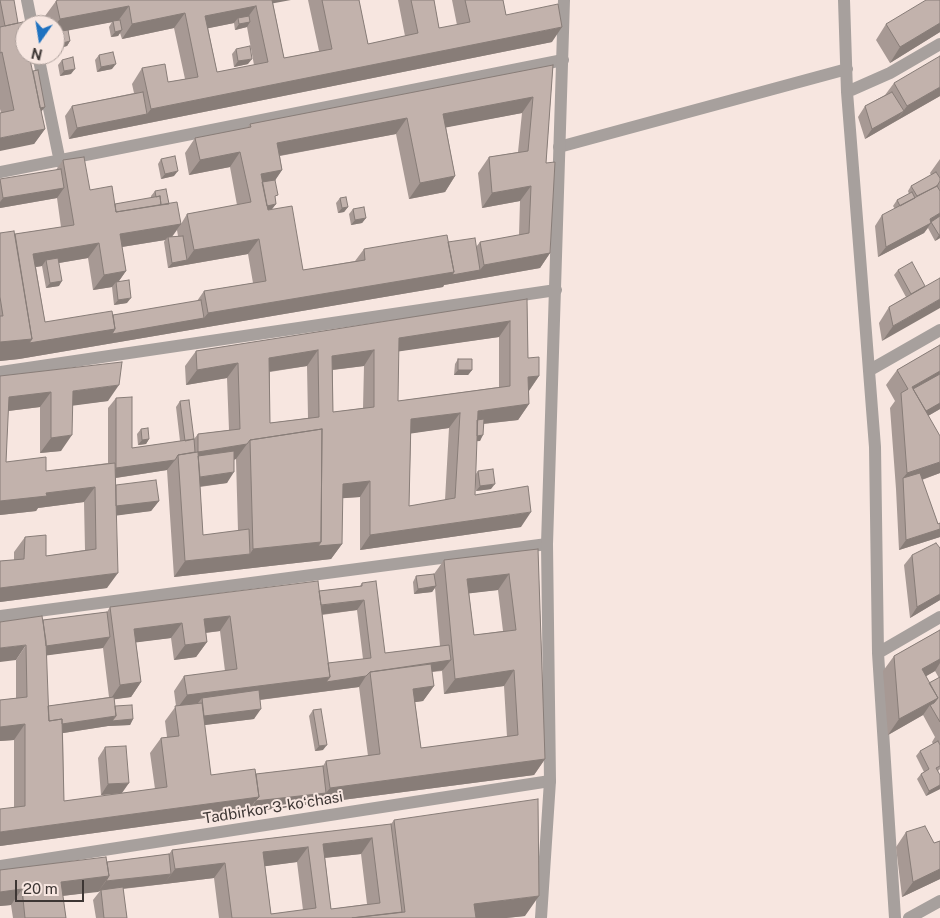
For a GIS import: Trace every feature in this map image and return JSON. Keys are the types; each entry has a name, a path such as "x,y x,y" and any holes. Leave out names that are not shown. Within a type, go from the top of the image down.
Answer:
{"street":[{"path":"27,0 30,15"},
{"path":"541,918 550,781 547,544 564,0"},
{"path":"844,0 847,92 875,447 878,653 894,918"},
{"path":"847,92 890,73 940,44"},
{"path":"0,172 60,162 563,60"},
{"path":"40,65 60,162"},
{"path":"559,147 847,69"},
{"path":"0,372 556,290"},
{"path":"870,370 940,330"},
{"path":"0,616 547,544"},
{"path":"878,653 940,617"},
{"name":"Tadbirkor 3-koʻchasi","path":"0,866 550,781"},
{"path":"909,918 940,901"}],"building":[{"path":"0,0 14,0 17,15 15,15 15,24 5,26"},
{"path":"58,0 272,0 284,58 332,49 322,0 359,0 368,44 418,33 411,0 434,0 439,28 470,22 465,0 503,0 506,15 558,4 562,27 151,109 142,68 165,64 168,82 198,77 185,13 132,24 129,6 65,18 65,15 59,15 56,1","holes":["256,6 268,62 217,72 205,16"]},
{"path":"926,0 940,0 940,23 900,47 886,24"},
{"path":"249,16 250,22 239,24 238,18"},
{"path":"120,20 122,30 115,32 113,21"},
{"path":"15,24 15,65 31,65 45,129 0,138 0,113 14,110 2,52 0,53 0,27"},
{"path":"65,30 68,30 70,41 65,42"},
{"path":"250,46 252,59 238,61 236,49"},
{"path":"113,52 116,64 101,67 99,55"},
{"path":"940,56 940,87 907,106 894,83"},
{"path":"73,57 75,69 64,71 63,65 65,65 65,59"},
{"path":"553,65 546,163 555,162 550,253 484,265 480,242 529,233 531,186 492,193 489,157 528,151 533,97 443,114 455,176 420,183 407,118 277,143 282,170 261,174 268,210 292,206 303,270 365,260 364,249 447,235 454,272 208,313 204,291 266,281 259,239 194,250 187,214 251,202 240,152 200,160 195,138 251,127 250,124"},
{"path":"38,70 45,107 40,108 33,71"},
{"path":"143,92 147,114 77,128 72,106"},
{"path":"892,92 904,111 872,129 865,106"},
{"path":"175,156 178,171 165,174 161,159"},
{"path":"84,157 90,190 112,186 116,212 177,202 181,224 120,234 126,271 104,275 99,243 33,254 45,322 112,311 115,329 29,343 32,339 15,234 74,225 63,160"},
{"path":"61,169 64,188 3,198 0,179"},
{"path":"936,172 940,178 937,186 917,196 911,186"},
{"path":"275,180 278,195 275,196 276,204 267,206 262,182"},
{"path":"937,186 940,191 940,213 930,219 931,223 886,247 882,215"},
{"path":"166,189 169,204 161,205 160,196 156,197 155,191"},
{"path":"912,192 915,198 900,206 897,200"},
{"path":"160,196 161,205 116,212 115,204"},
{"path":"346,197 348,207 342,208 340,198"},
{"path":"364,207 366,218 355,220 353,209"},
{"path":"940,216 940,235 939,235 931,222"},
{"path":"14,231 32,339 0,342 0,316 3,316 0,297 0,233"},
{"path":"183,236 187,260 172,263 168,237"},
{"path":"475,238 480,270 452,275 454,272 448,242"},
{"path":"58,258 62,281 50,283 46,260"},
{"path":"912,262 925,286 911,294 898,270"},
{"path":"940,278 940,299 893,326 889,307"},
{"path":"129,280 131,298 118,300 116,282"},
{"path":"527,299 528,358 539,357 539,376 528,377 529,404 478,411 475,495 528,486 531,512 370,535 370,481 343,484 342,544 318,546 321,542 322,429 250,440 247,444 198,452 198,434 240,429 238,363 197,370 196,351","holes":["510,321 510,386 398,401 399,338","318,350 319,417 270,423 269,358","374,350 374,407 333,412 332,356","460,413 455,498 409,506 411,419"]},
{"path":"201,300 204,318 112,334 115,329 113,315"},
{"path":"940,345 940,371 912,387 940,436 940,462 907,473 901,393 908,389 897,370"},
{"path":"458,359 472,359 472,370 458,370"},
{"path":"122,362 119,385 73,391 72,435 51,438 51,392 9,397 6,462 46,457 46,471 115,463 118,573 0,588 0,561 24,559 25,537 46,535 46,556 96,549 95,487 46,493 47,496 0,501 0,376"},
{"path":"940,374 940,403 926,411 913,389"},
{"path":"132,397 132,448 194,439 195,452 178,455 175,460 116,468 116,398"},
{"path":"189,400 194,439 185,441 180,401"},
{"path":"484,419 483,435 477,436 477,420"},
{"path":"148,428 149,439 142,440 141,429"},
{"path":"322,429 321,542 253,549 250,440"},
{"path":"234,451 234,472 200,477 198,456"},
{"path":"198,452 203,535 249,529 250,554 185,561 178,455"},
{"path":"493,469 495,484 480,486 478,471"},
{"path":"920,473 938,524 940,523 940,529 906,540 903,478"},
{"path":"156,480 159,501 116,506 116,485"},
{"path":"936,543 940,548 940,594 917,607 912,555"},
{"path":"538,549 545,759 330,788 326,761 380,754 370,672 431,664 434,686 413,689 421,748 518,735 514,670 455,679 444,560","holes":["509,574 516,630 474,635 467,579"]},
{"path":"434,574 436,586 418,589 416,576"},
{"path":"318,581 330,677 187,695 184,676 237,669 230,616 204,619 207,642 185,645 182,623 134,629 141,682 120,685 110,607"},
{"path":"376,581 385,653 449,645 451,660 370,672 366,676 326,682 330,677 328,663 371,658 364,600 321,605 319,591 362,586 362,583"},
{"path":"107,612 110,637 46,646 43,620"},
{"path":"42,616 46,641 49,721 62,719 64,801 167,787 161,738 179,736 175,706 202,703 211,775 255,769 259,797 0,832 0,809 25,806 25,724 0,727 0,700 27,697 26,645 0,648 0,622"},
{"path":"940,630 940,659 922,669 938,698 899,719 894,656"},
{"path":"940,677 940,722 930,705 938,698 929,683"},
{"path":"259,690 261,709 204,716 202,698"},
{"path":"114,697 116,716 62,724 62,719 49,721 48,706"},
{"path":"132,705 133,719 112,721 116,716 115,706"},
{"path":"321,709 327,745 319,746 313,710"},
{"path":"938,741 940,745 940,766 936,768 940,775 940,785 929,791 921,774 929,769 920,751"},
{"path":"126,746 129,783 108,784 105,747"},
{"path":"323,766 326,793 255,801 259,797 256,774"},
{"path":"538,799 539,896 474,904 476,918 352,918 405,912 394,820"},
{"path":"391,824 402,912 351,918 232,918 225,863 175,869 172,850","holes":["372,838 380,903 331,909 323,844","308,847 316,908 271,914 263,852"]},
{"path":"925,826 934,843 940,841 940,869 913,882 906,832"},
{"path":"169,854 171,874 106,881 109,876 107,862"},
{"path":"106,857 109,876 61,882 66,918 25,918 22,889 0,892 0,870"},
{"path":"123,887 127,918 104,918 101,890"}]}
